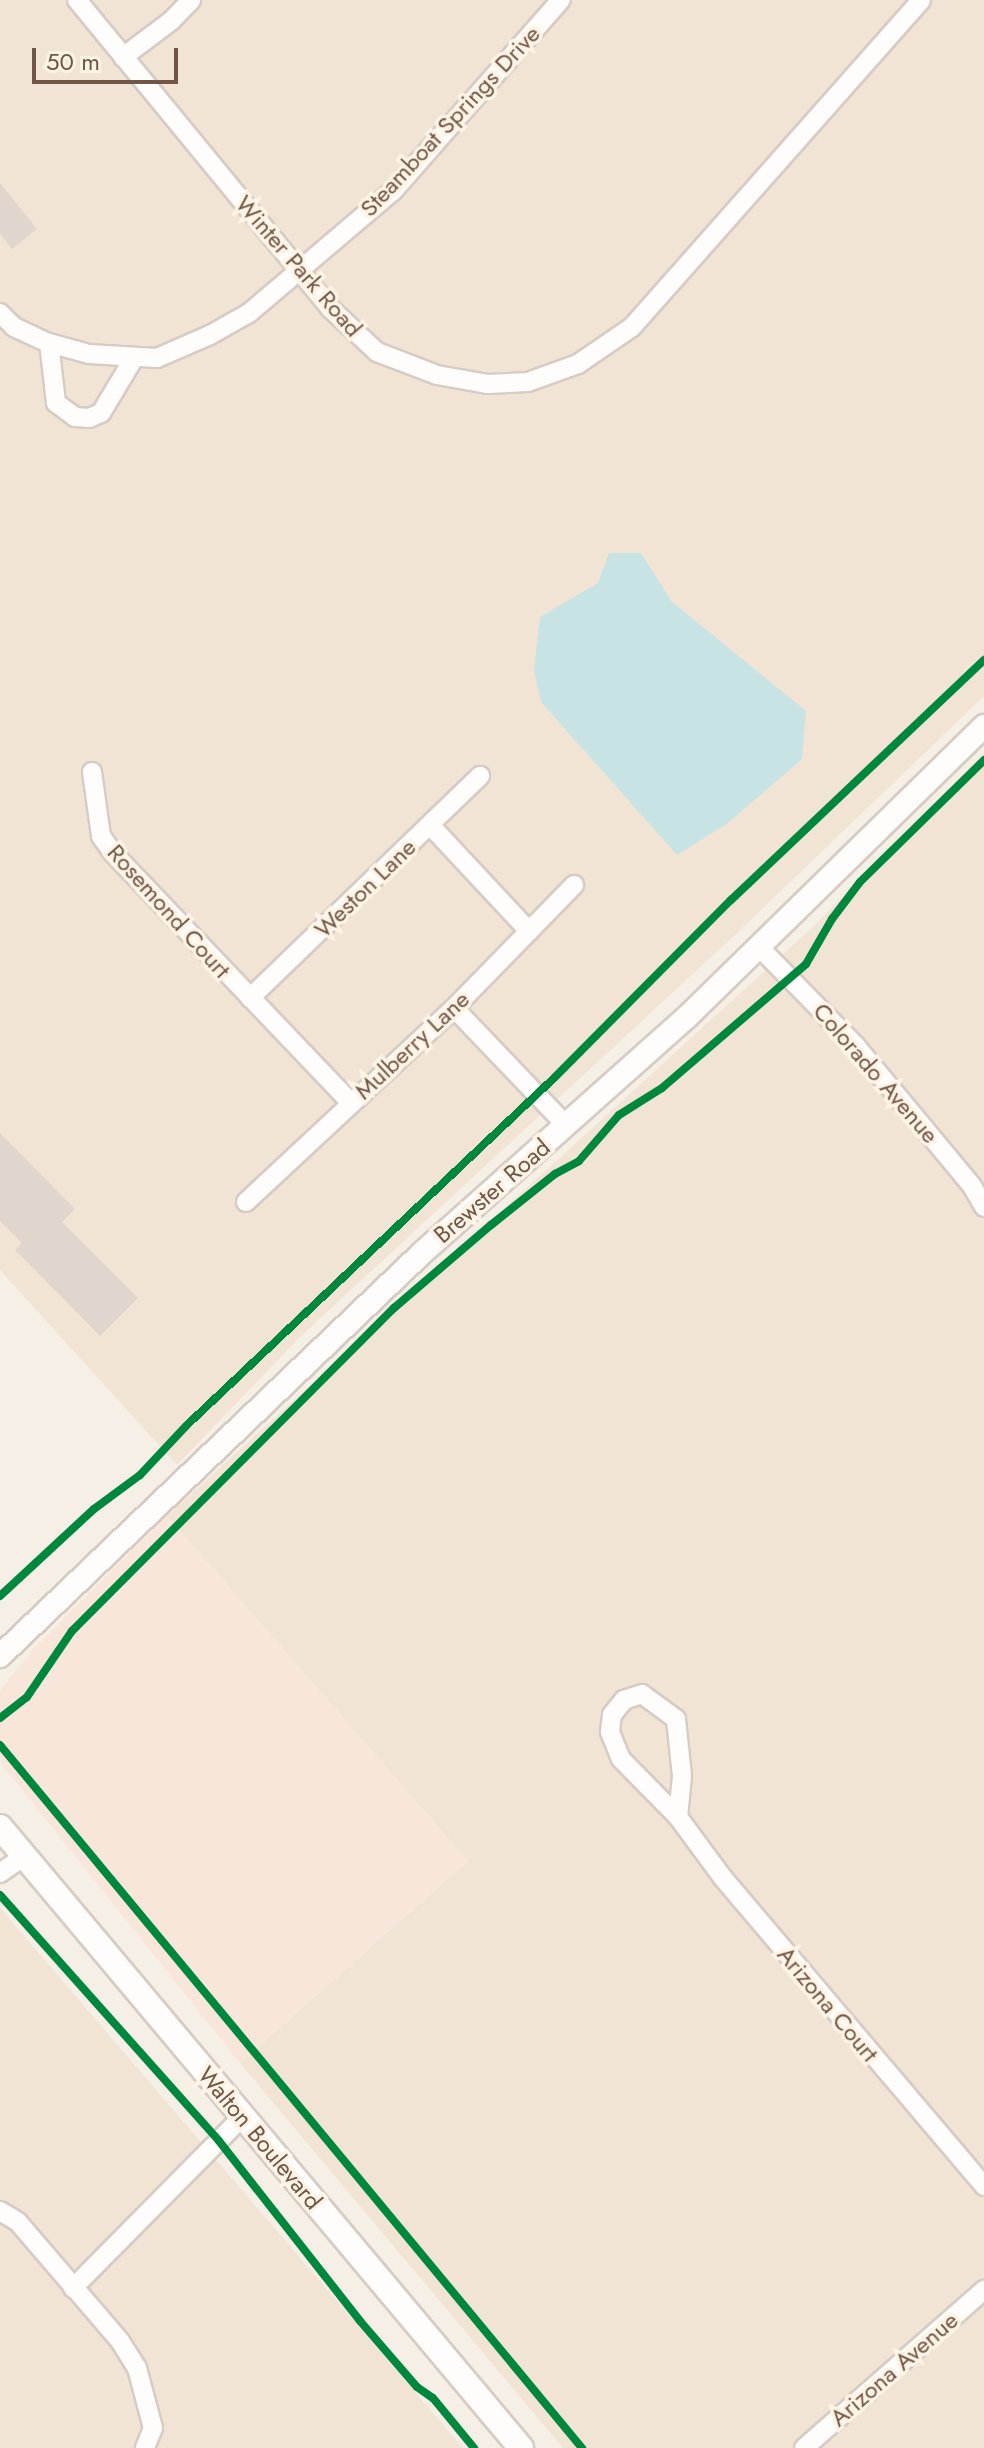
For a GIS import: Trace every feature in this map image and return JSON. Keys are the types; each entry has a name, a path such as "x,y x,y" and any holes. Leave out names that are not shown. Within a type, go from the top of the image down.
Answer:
{"main road":[{"name":"Walton Boulevard","path":"0,1827 521,2448"}],"street":[{"name":"Winter Park Road","path":"77,0 331,309 377,352 437,375 488,384 528,382 578,364 632,327 921,0"},
{"path":"123,57 171,21 191,0"},
{"name":"Steamboat Springs Drive","path":"0,313 14,327 49,343 89,354 157,358 210,335 249,313 393,191 561,0"},
{"path":"49,343 56,403 75,417 89,418 101,413 134,358"},
{"name":"Brewster Road","path":"0,1656 422,1253 687,1017 984,726"},
{"name":"Rosemond Court","path":"92,772 101,836 112,852 351,1103"},
{"name":"Weston Lane","path":"250,998 480,776"},
{"path":"431,826 529,931"},
{"name":"Mulberry Lane","path":"246,1202 454,1008 574,885"},
{"name":"Colorado Avenue","path":"759,947 855,1045 972,1186 984,1207"},
{"path":"454,1008 566,1125"},
{"name":"Arizona Court","path":"678,1817 682,1776 676,1719 642,1694 624,1700 612,1715 610,1732 621,1759 678,1817 723,1878 984,2186"},
{"path":"0,1873 24,1856"},
{"path":"73,2288 242,2117"},
{"path":"0,2211 18,2222 120,2341 137,2368 153,2428 145,2448"},
{"name":"Arizona Avenue","path":"804,2448 984,2290"}],"shaded area":[{"path":"0,0 984,0 984,696 736,934 301,1336 177,1465 0,1270"},
{"path":"984,753 984,2448 563,2448 240,2063 468,1861 167,1516 816,924"},
{"path":"167,1516 468,1861 240,2063 0,1762 0,1690 35,1647"},
{"path":"1,1909 463,2448 0,2448"}],"water":[{"path":"609,553 641,553 672,602 806,711 802,759 728,823 677,855 541,702 534,670 540,617 598,583"}],"building":[{"path":"0,183 37,229 12,249 0,233"},
{"path":"0,1133 75,1209 62,1222 138,1298 100,1336 15,1250 22,1243 0,1221"}],"cycle path":[{"path":"0,1596 94,1509 140,1475 186,1426 555,1077 731,900 984,660"},
{"path":"0,1718 27,1697 72,1631 394,1308 555,1174 579,1161 619,1115 662,1088 806,964 832,919 860,882 984,760"},
{"path":"0,1745 582,2448"},
{"path":"0,1895 219,2141 360,2321 417,2387 433,2398 474,2448"}]}
